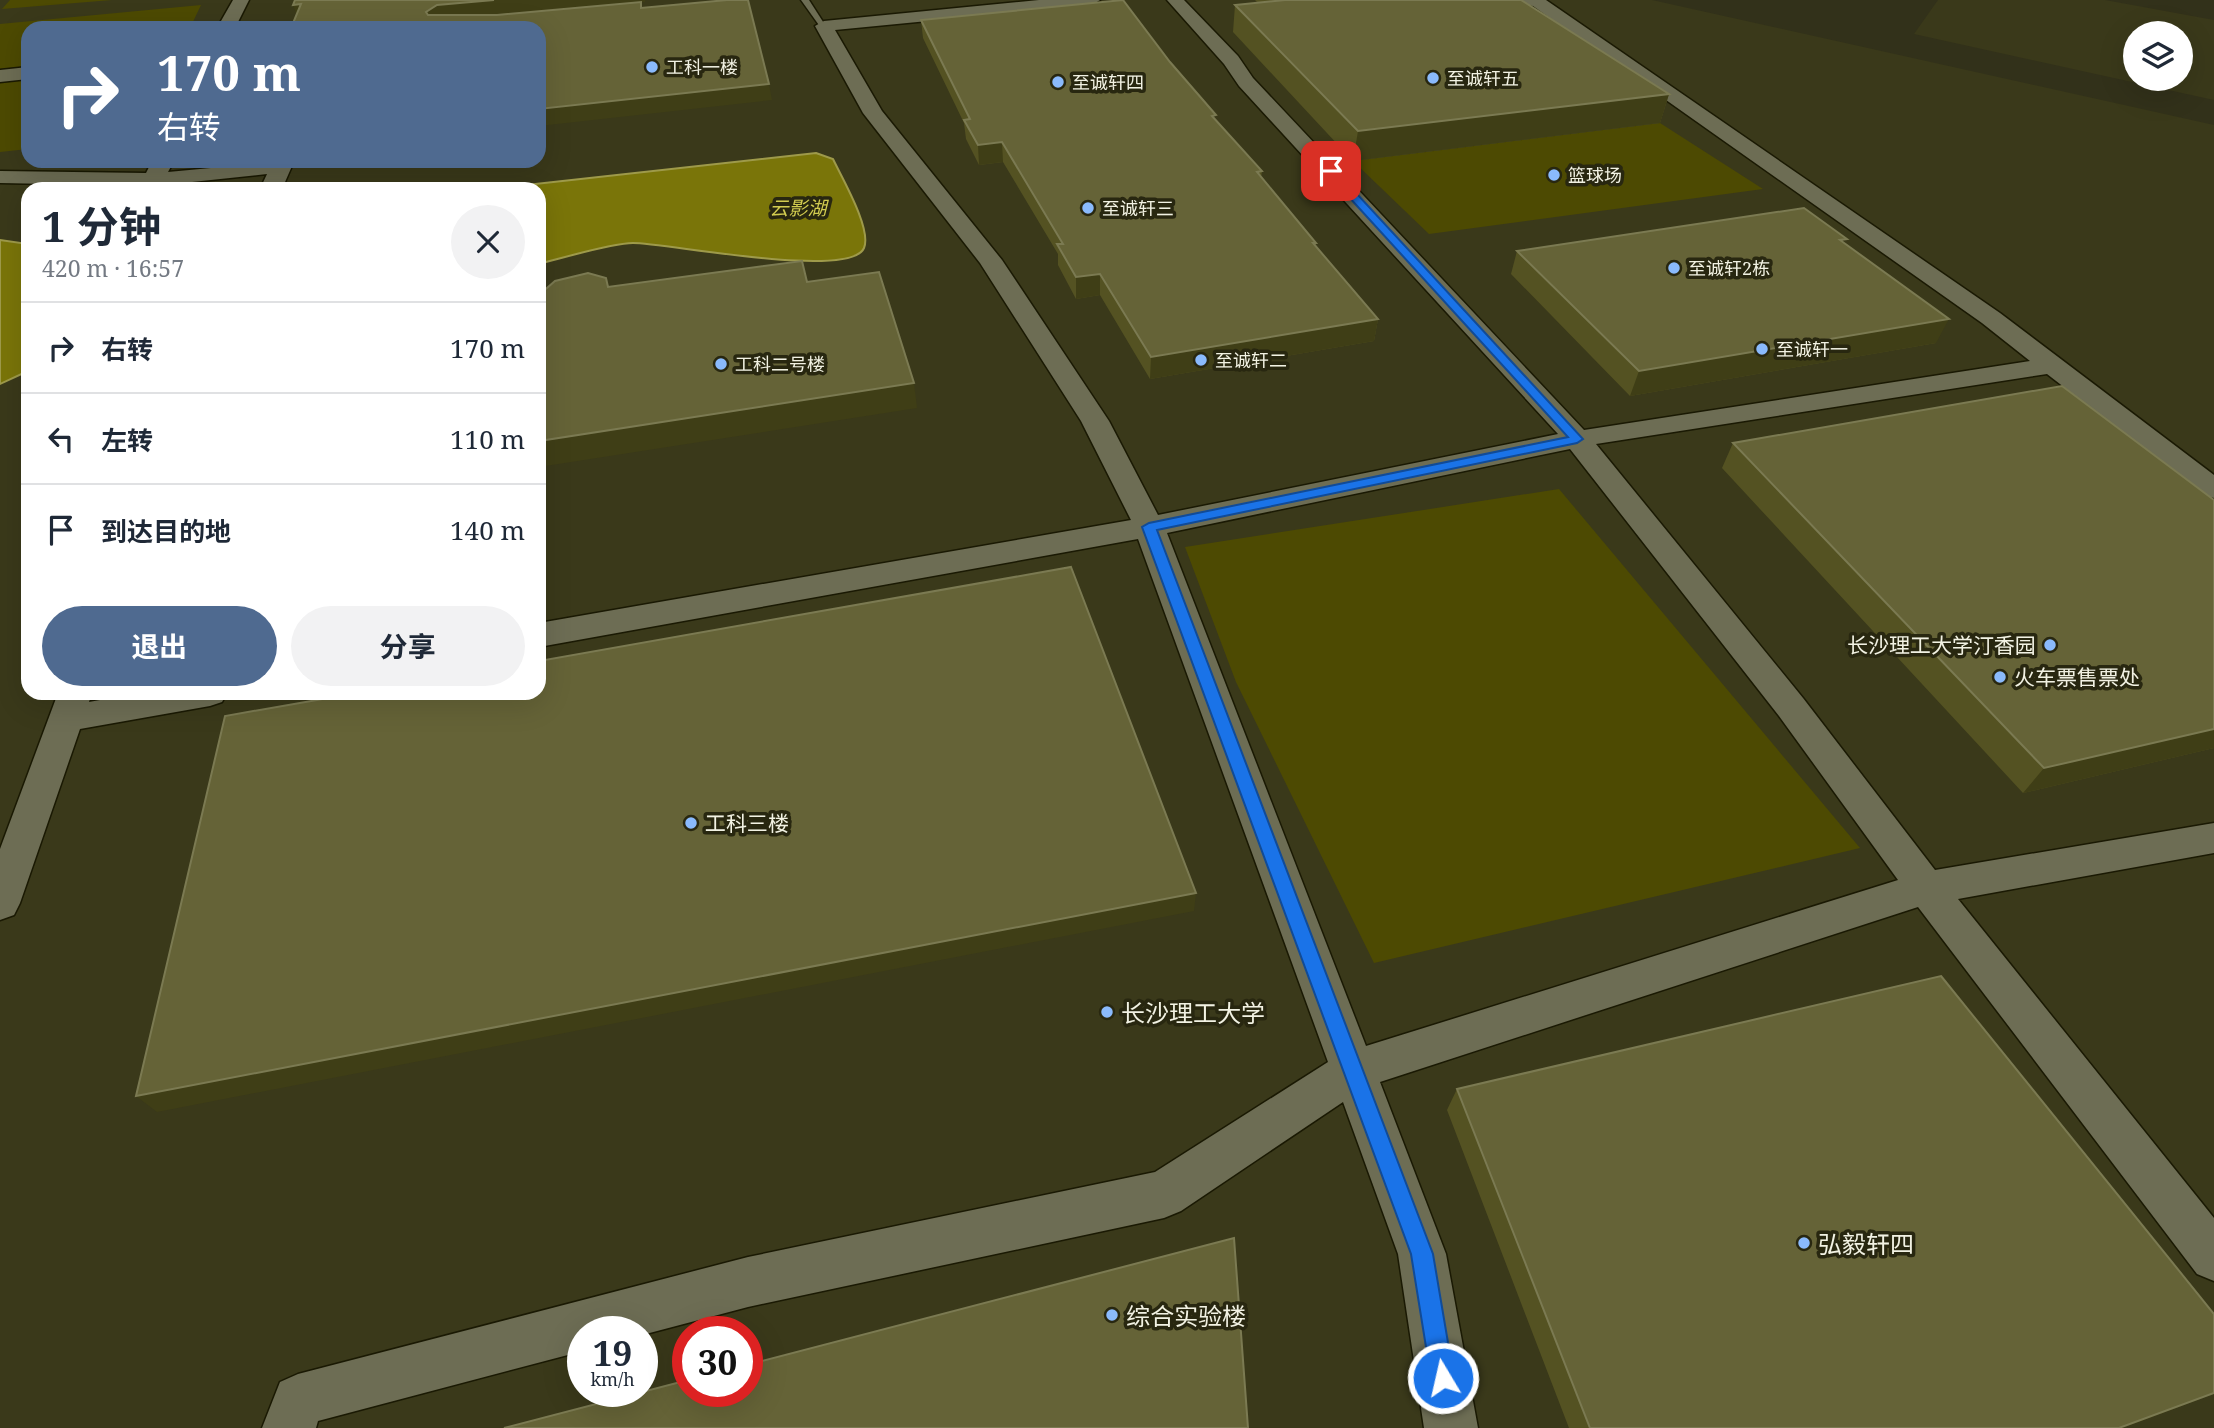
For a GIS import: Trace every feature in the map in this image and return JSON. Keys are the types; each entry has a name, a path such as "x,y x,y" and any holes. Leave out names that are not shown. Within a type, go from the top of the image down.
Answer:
{"street":[{"path":"230,21 241,0"},
{"path":"1092,0 814,13 873,113 990,260 1088,410 1149,527 1422,1254 1450,1421"},
{"path":"1175,0 1231,60 1246,82 1577,439 1791,707 1927,888 2214,1257"},
{"path":"1527,0 1538,2 1979,310 2214,489"},
{"path":"0,76 21,74"},
{"path":"0,177 220,168"},
{"path":"546,634 1149,527 1577,439 2053,365"},
{"path":"0,903 70,706 135,700"},
{"path":"289,1428 298,1400 748,1282 1164,1194 1354,1070 1927,888 2214,838"}],"shaded area":[{"name":"长沙理工大学","path":"0,0 1652,0 2214,125 2214,1428 0,1428"},
{"path":"10,0 112,0 2,9"},
{"path":"1938,0 2105,0 2214,20 2214,100 2173,91 2193,91 2193,21 2123,21 2123,80 1914,34"},
{"path":"201,5 193,21 32,21"},
{"path":"21,22 21,67 0,69 0,24"},
{"path":"21,80 21,150 0,152 0,82"},
{"name":"篮球场","path":"1660,123 1763,189 1429,234 1353,161"},
{"path":"1559,489 1860,848 1374,963 1236,682 1185,547"}],"water":[{"name":"云影湖","path":"816,153 833,159 849,190 864,229 864,248 851,257 827,261 756,258 633,243 600,248 546,262 546,183"},
{"path":"0,240 21,243 21,374 0,384"}],"building":[{"name":"工科一楼","path":"295,0 494,0 437,5 426,12 428,15 497,15 641,2 641,8 748,0 769,84 546,108 546,21 294,21 301,4 293,5"},
{"path":"1123,0 1170,62 1216,115 1212,116 1262,171 1257,172 1316,243 1313,243 1378,319 1151,357 1100,274 1076,277 1057,244 1063,244 1002,142 978,145 964,120 970,119 921,20"},
{"name":"至诚轩五","path":"1285,0 1521,0 1669,94 1358,131 1235,5"},
{"path":"1804,208 1847,239 1840,240 1949,319 1639,371 1517,251"},
{"name":"工科二号楼","path":"802,261 807,282 879,272 914,383 546,440 546,289 555,281 588,273 606,278 608,287"},
{"name":"长沙理工大学汀香园","path":"2062,386 2214,500 2214,729 2044,768 1733,443"},
{"name":"工科三楼","path":"1071,567 1196,893 136,1096 225,716 317,700 546,700 546,660"},
{"name":"弘毅轩四","path":"1941,976 2214,1314 2214,1393 2119,1428 1590,1428 1457,1089"},
{"name":"综合实验楼","path":"1234,1238 1248,1428 504,1428 584,1407 658,1407 658,1388 672,1384 672,1407 763,1407 763,1361"}],"place":[{"name":"工科一楼","path":"652,67"},
{"name":"至诚轩五","path":"1433,78"},
{"name":"至诚轩四","path":"1058,82"},
{"name":"篮球场","path":"1554,175"},
{"name":"至诚轩三","path":"1088,208"},
{"name":"至诚轩2栋","path":"1674,268"},
{"name":"至诚轩一","path":"1762,349"},
{"name":"至诚轩二","path":"1201,360"},
{"name":"工科二号楼","path":"721,364"},
{"name":"长沙理工大学汀香园","path":"2050,645"},
{"name":"火车票售票处","path":"2000,677"},
{"name":"工科三楼","path":"691,823"},
{"name":"长沙理工大学","path":"1107,1012"},
{"name":"弘毅轩四","path":"1804,1243"},
{"name":"综合实验楼","path":"1112,1315"}],"route":[{"path":"1331,171 1577,439 1149,527 1422,1254 1443,1378"}]}
